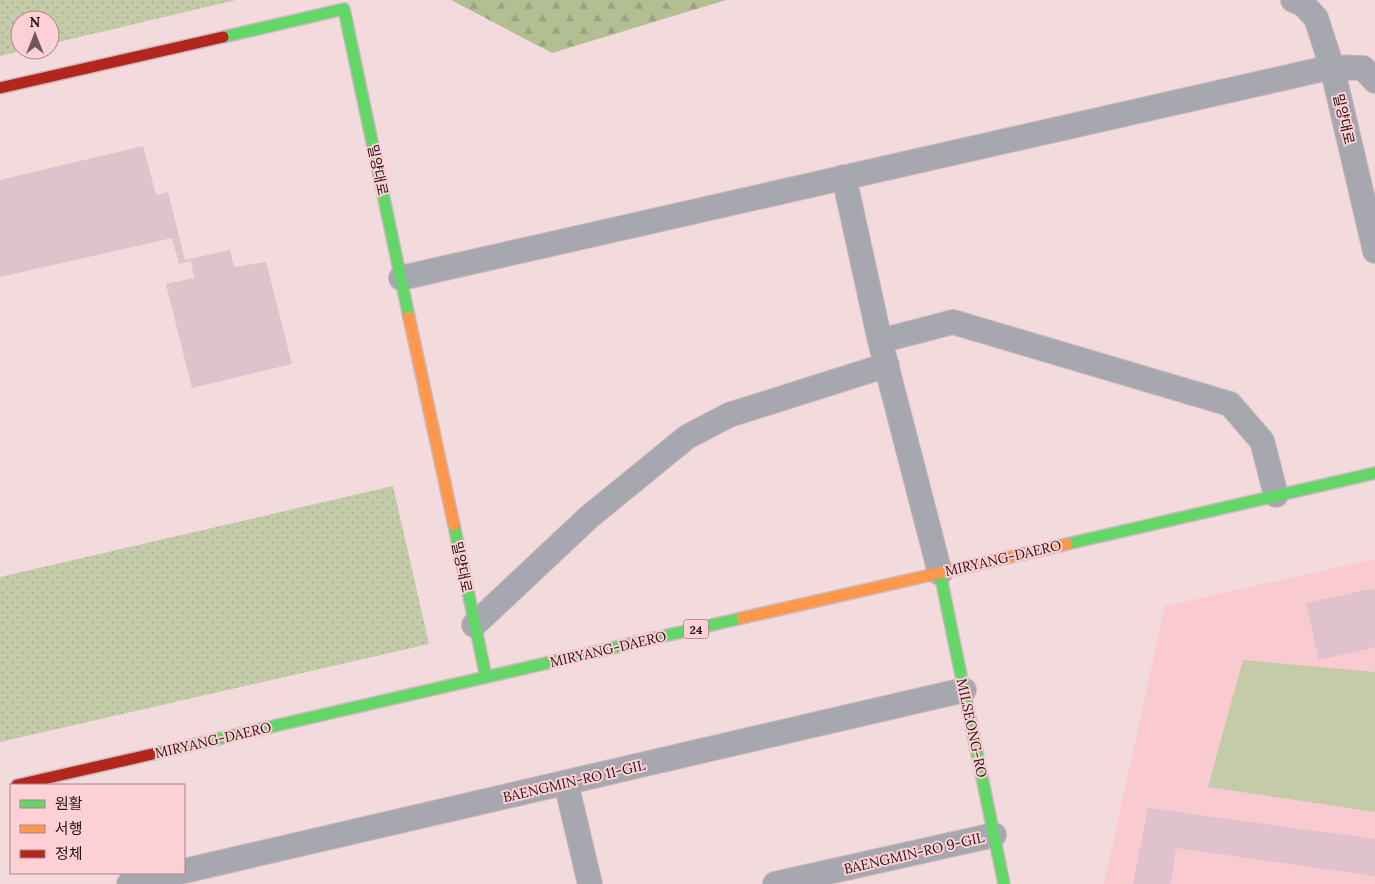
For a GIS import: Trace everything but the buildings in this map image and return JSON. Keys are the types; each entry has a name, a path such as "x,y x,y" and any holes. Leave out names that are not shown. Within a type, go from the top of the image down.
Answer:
{"main road":[{"name":"밀양대로","path":"0,88 344,9 486,678"},
{"name":"MIRYANG-DAERO","path":"20,784 1375,473"},
{"name":"MILSEONG-RO","path":"940,573 1004,884"}],"street":[{"name":"밀양대로","path":"1293,0 1304,4 1316,18 1332,67 1375,251"},
{"path":"401,278 1332,67 1363,68 1375,81"},
{"path":"844,177 880,341 940,573"},
{"path":"880,341 953,322 1230,404 1262,441 1276,495"},
{"path":"474,625 589,517 687,437 729,415 887,365"},
{"name":"BAENGMIN-RO 11-GIL","path":"185,871 964,690"},
{"path":"566,783 590,884"},
{"name":"BAENGMIN-RO 9-GIL","path":"778,884 994,835"},
{"path":"129,884 173,874"}],"shaded area":[{"path":"1375,559 1375,884 1104,884 1165,606"}],"green space":[{"path":"0,0 236,0 60,42 60,10 10,10 10,54 0,56"},
{"path":"451,0 726,0 552,53"},
{"path":"393,486 429,644 0,742 0,577"},
{"path":"1243,660 1375,672 1375,812 1208,787"}],"traffic: fast":[{"path":"223,37 344,9 409,317"},
{"path":"1067,544 1375,473"},
{"path":"454,525 486,677"},
{"path":"940,573 1004,884"},
{"path":"157,753 742,618"}],"traffic: slow":[{"path":"409,317 454,525"},
{"path":"742,618 1067,544"}],"traffic: jam":[{"path":"0,88 223,37"},
{"path":"21,784 157,753"}]}
